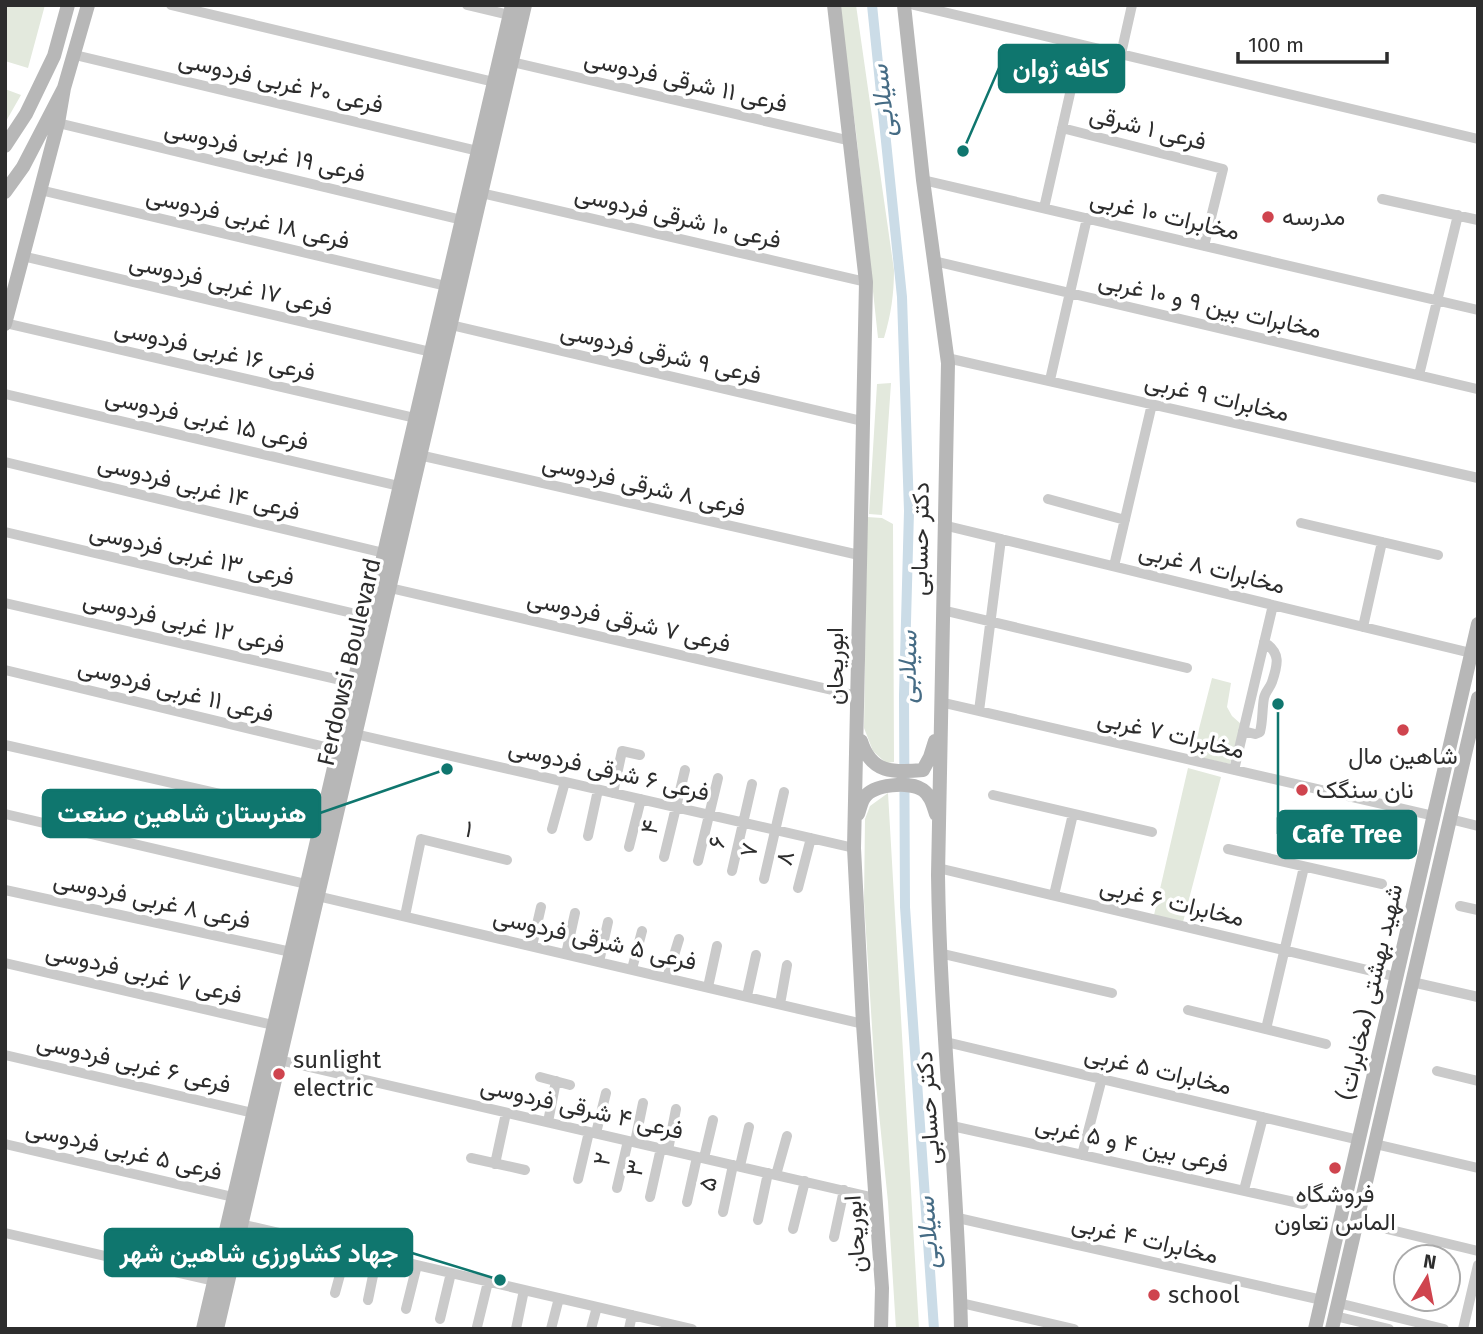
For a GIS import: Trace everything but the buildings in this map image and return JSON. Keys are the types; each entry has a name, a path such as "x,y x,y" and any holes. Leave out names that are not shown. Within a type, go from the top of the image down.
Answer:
{"main road":[{"path":"5,146 26,114 54,56 68,5"},
{"path":"5,323 12,298 12,272 23,257 58,123 64,88 88,5"},
{"name":"Ferdowsi Boulevard","path":"217,1329 279,1060 291,951 306,884 478,150 512,62 526,5"},
{"name":"ابوریحان","path":"834,5 866,282 854,848 863,1024 882,1288 881,1329"},
{"name":"دکتر حسابی","path":"904,5 923,180 947,358 939,728 939,953 958,1218 961,1329"},
{"name":"Ferdowsi Boulevard","path":"203,1329 274,1025 289,987 317,896 390,588 481,193 494,110 494,82 511,10"},
{"path":"5,192 23,167 64,88"},
{"name":"شهید بهشتی (مخابرات)","path":"1315,1329 1478,624"},
{"name":"شهید بهشتی (مخابرات)","path":"1335,1316 1478,698"},
{"path":"858,730 866,755 882,769 923,769 930,757 939,728"},
{"path":"855,825 864,797 881,787 916,786 923,790 932,802 939,826"},
{"path":"1374,1076 1389,1080"}],"street":[{"path":"171,5 494,82"},
{"path":"467,5 511,10"},
{"path":"914,5 1478,139"},
{"path":"1121,54 1132,5"},
{"path":"1044,208 1081,45"},
{"name":"فرعی ۲۰ غربی فردوسی","path":"75,55 478,150"},
{"name":"فرعی ۱۱ شرقی فردوسی","path":"512,62 851,141"},
{"name":"فرعی ۱۹ غربی فردوسی","path":"58,123 462,220"},
{"name":"فرعی ۱ شرقی","path":"1062,128 1223,169 1204,246"},
{"name":"مخابرات ۱۰ غربی","path":"923,180 1478,310"},
{"name":"فرعی ۱۸ غربی فردوسی","path":"40,190 446,286"},
{"name":"فرعی ۱۰ شرقی فردوسی","path":"481,193 866,282"},
{"path":"1382,199 1478,219"},
{"path":"1419,375 1458,215"},
{"path":"1050,380 1087,218"},
{"name":"فرعی ۱۷ غربی فردوسی","path":"23,257 431,352"},
{"name":"مخابرات بین ۹ و ۱۰ غربی","path":"934,261 1477,388"},
{"name":"فرعی ۱۶ غربی فردوسی","path":"5,323 415,418"},
{"name":"فرعی ۹ شرقی فردوسی","path":"451,325 862,421"},
{"name":"مخابرات ۹ غربی","path":"947,358 1478,478"},
{"name":"فرعی ۱۵ غربی فردوسی","path":"5,394 399,486"},
{"path":"1114,566 1152,404"},
{"name":"فرعی ۸ شرقی فردوسی","path":"419,456 859,555"},
{"name":"فرعی ۱۴ غربی فردوسی","path":"5,462 384,553"},
{"path":"1048,499 1125,520"},
{"path":"1301,523 1438,555"},
{"name":"مخابرات ۸ غربی","path":"943,525 1471,653"},
{"name":"فرعی ۱۳ غربی فردوسی","path":"5,532 369,617"},
{"path":"979,711 1001,539"},
{"path":"1363,626 1382,542"},
{"name":"فرعی ۷ شرقی فردوسی","path":"390,588 858,696"},
{"name":"فرعی ۱۲ غربی فردوسی","path":"5,603 353,683"},
{"path":"1234,770 1273,605"},
{"path":"942,610 1187,668"},
{"path":"1243,731 1255,734 1259,732 1265,712 1263,701 1271,685 1277,657 1274,648 1264,642"},
{"name":"فرعی ۱۱ غربی فردوسی","path":"5,670 338,750"},
{"name":"مخابرات ۷ غربی","path":"940,702 1434,816"},
{"name":"فرعی ۶ شرقی فردوسی","path":"355,734 854,848"},
{"path":"5,746 322,817"},
{"path":"613,793 622,751 640,755"},
{"path":"677,807 685,770"},
{"path":"698,861 718,778"},
{"path":"552,829 565,782"},
{"path":"743,822 752,784"},
{"path":"588,836 598,789"},
{"path":"775,830 784,792"},
{"path":"993,795 1152,832"},
{"path":"629,847 641,799"},
{"name":"۴","path":"664,857 677,807"},
{"path":"5,814 306,884"},
{"path":"1054,895 1073,814"},
{"path":"1450,820 1478,826"},
{"name":"۶","path":"732,870 743,822"},
{"name":"۷","path":"764,879 775,830"},
{"name":"۸","path":"799,888 811,838"},
{"name":"۱","path":"405,916 421,839 507,860"},
{"path":"1228,849 1382,884"},
{"name":"مخابرات ۶ غربی","path":"938,867 1397,977"},
{"path":"1266,1029 1304,867"},
{"name":"فرعی ۸ غربی فردوسی","path":"5,890 291,951"},
{"name":"فرعی ۵ شرقی فردوسی","path":"317,896 863,1024"},
{"path":"1460,906 1478,910"},
{"path":"531,946 541,907"},
{"path":"566,954 575,914"},
{"path":"598,962 608,922"},
{"path":"632,969 642,931"},
{"path":"667,978 679,939"},
{"path":"708,987 717,946"},
{"path":"939,953 1112,993"},
{"path":"747,996 756,955"},
{"name":"فرعی ۷ غربی فردوسی","path":"5,963 274,1025"},
{"path":"780,1004 787,965"},
{"path":"1412,982 1478,998"},
{"path":"1188,1010 1326,1044"},
{"name":"مخابرات ۵ غربی","path":"946,1042 1359,1139"},
{"name":"فرعی ۶ غربی فردوسی","path":"5,1055 253,1113"},
{"name":"فرعی ۴ شرقی فردوسی","path":"279,1060 875,1198"},
{"path":"1437,1071 1478,1081"},
{"path":"540,1077 570,1085"},
{"path":"1082,1155 1102,1078"},
{"path":"548,1122 556,1081"},
{"path":"578,1179 606,1093"},
{"name":"۲","path":"617,1188 643,1103"},
{"name":"۳","path":"650,1197 676,1110"},
{"path":"495,1164 506,1113"},
{"path":"1244,1190 1264,1116"},
{"path":"687,1202 713,1120"},
{"name":"فرعی بین ۴ و ۵ غربی","path":"951,1126 1303,1205"},
{"name":"۵","path":"723,1212 749,1127"},
{"path":"758,1220 787,1136"},
{"name":"فرعی ۵ غربی فردوسی","path":"5,1144 233,1197"},
{"path":"1375,1144 1478,1168"},
{"path":"471,1158 525,1170"},
{"path":"793,1228 805,1181"},
{"path":"834,1237 844,1190"},
{"name":"مخابرات ۴ غربی","path":"958,1218 1322,1300"},
{"path":"240,1224 632,1315 667,1326 692,1329"},
{"path":"1387,1229 1478,1251"},
{"path":"5,1233 214,1281"},
{"path":"335,1293 347,1249"},
{"path":"368,1300 377,1256"},
{"path":"407,1309 417,1265"},
{"path":"1462,1329 1478,1265"},
{"path":"440,1319 451,1273"},
{"path":"477,1327 488,1282"},
{"path":"516,1329 524,1290"},
{"path":"551,1329 559,1298"},
{"path":"961,1303 1074,1329"},
{"path":"591,1329 597,1307"},
{"path":"629,1329 632,1315"},
{"path":"1335,1316 1389,1329"},
{"path":"1335,1316 1444,1329"}],"shaded area":[{"path":"5,5 45,5 28,68 5,61"},
{"path":"839,5 856,5 894,270 892,304 884,338 878,338 856,132"},
{"path":"5,89 21,95 5,123"},
{"path":"891,383 882,515 869,514 877,384"},
{"path":"867,517 882,518 893,524 894,762 886,763 873,751 864,728"},
{"path":"1212,678 1231,683 1227,707 1241,724 1230,764 1192,756"},
{"path":"1188,768 1221,777 1183,922 1154,915"},
{"path":"888,793 919,1329 896,1329 864,901 865,819 870,806"}],"waterway":[{"name":"سیلابی","path":"872,5 902,297 909,511 904,695 905,907 934,1329"}],"place":[{"name":"کافه ژوان","path":"963,151"},
{"name":"مدرسه","path":"1268,217"},
{"name":"Cafe Tree","path":"1278,704"},
{"name":"شاهین مال","path":"1403,730"},
{"name":"هنرستان شاهین صنعت","path":"447,769"},
{"name":"نان سنگک","path":"1302,790"},
{"name":"sunlight electric","path":"279,1074"},
{"name":"فروشگاه الماس تعاون","path":"1335,1168"},
{"name":"جهاد کشاورزی شاهین شهر","path":"500,1280"},
{"name":"school","path":"1154,1295"}]}
